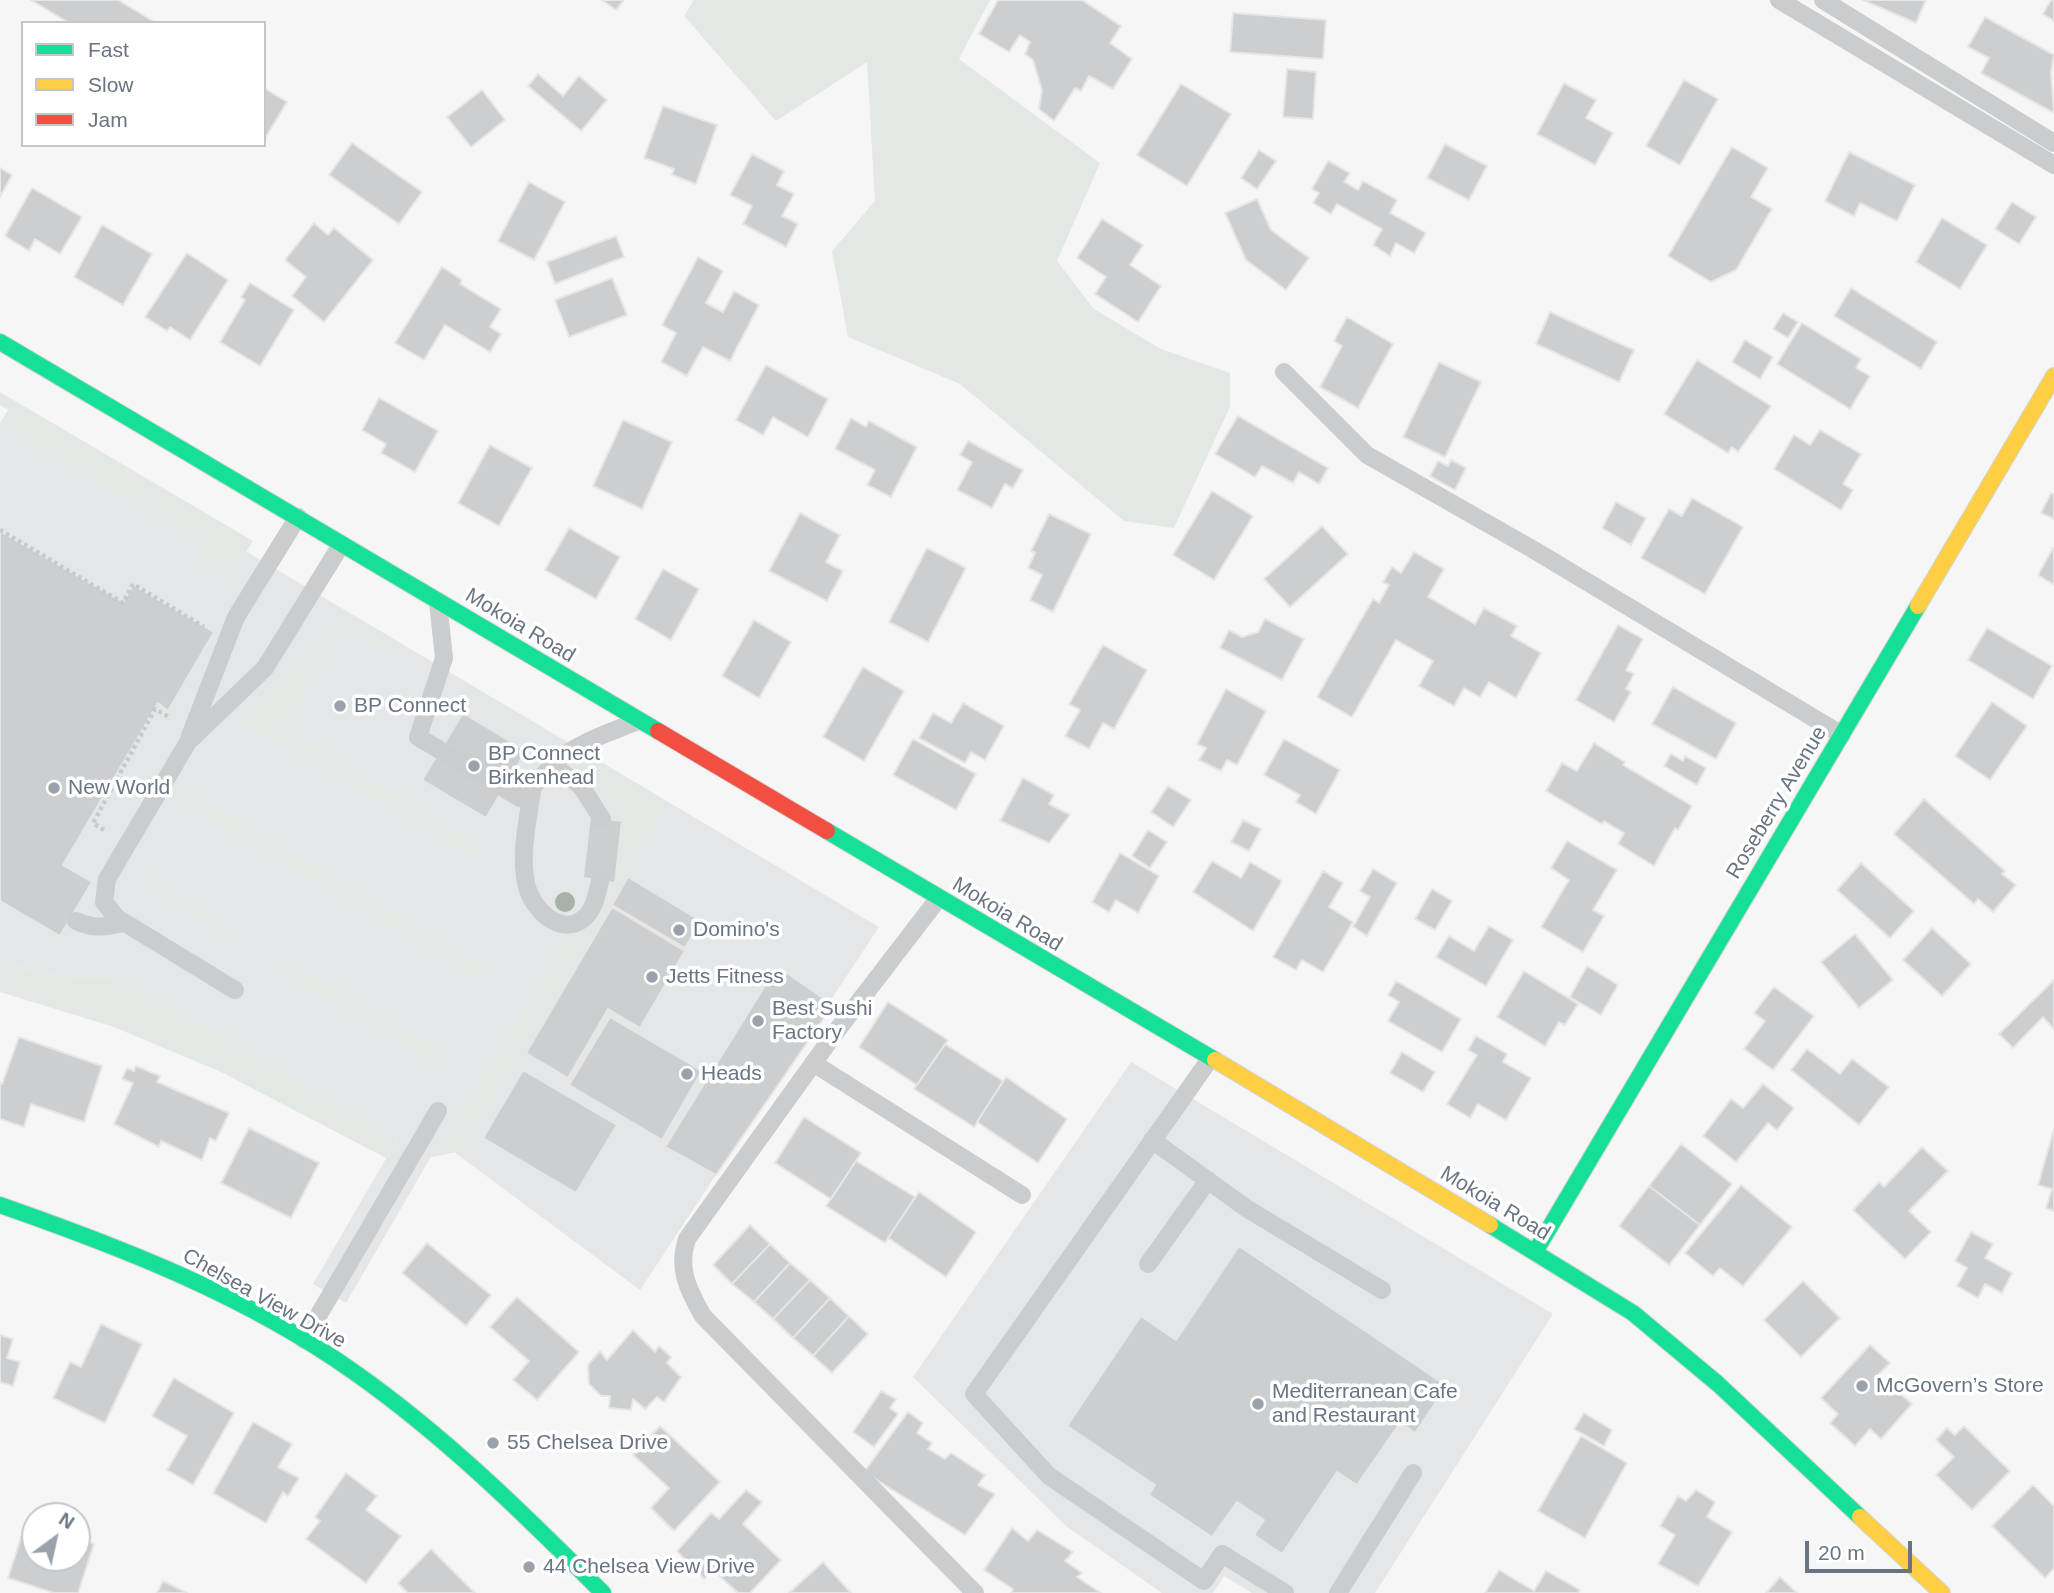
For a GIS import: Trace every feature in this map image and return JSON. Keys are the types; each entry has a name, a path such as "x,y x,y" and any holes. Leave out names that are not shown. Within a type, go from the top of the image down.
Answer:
{"main road":[{"name":"Mokoia Road","path":"0,342 1535,1252 1633,1313 1718,1384 1942,1593"},
{"name":"Roseberry Avenue","path":"1535,1252 2054,376"},
{"name":"Chelsea View Drive","path":"0,1205 91,1236 193,1282 304,1340 396,1401 486,1477 603,1593"}],"lane":[{"path":"1779,0 2054,165"},
{"path":"1823,0 2054,143"},
{"path":"1284,372 1367,455 1534,550 1842,735"},
{"path":"235,990 124,923 104,902 107,879 188,742 236,617 298,517"},
{"path":"188,742 265,668 341,545"},
{"path":"438,602 444,658 418,737 520,798 532,790 552,765 587,743 638,721"},
{"path":"552,765 581,786 602,819"},
{"path":"532,790 524,866 529,896 535,905 551,920 566,925 581,921 589,912 600,881"},
{"path":"939,899 813,1063 687,1239 681,1256 684,1278 703,1316 975,1593"},
{"path":"76,921 89,927 102,928 124,923"},
{"path":"1210,1059 974,1394 1049,1476 1204,1581 1222,1553 1285,1593"},
{"path":"813,1063 1022,1195"},
{"path":"304,1340 438,1111"},
{"path":"1152,1140 1246,1208 1382,1290"},
{"path":"1147,1264 1208,1181"},
{"path":"1338,1593 1413,1473"}],"path":[{"path":"0,530 123,603 133,584 213,633"},
{"path":"111,835 93,823 155,709 170,717 175,708"}],"shaded area":[{"path":"694,0 990,0 959,59 1100,163 1057,261 1094,309 1161,349 1230,373 1230,407 1174,528 1124,521 960,384 848,337 832,251 875,201 867,62 776,121 684,16"},
{"path":"0,392 253,541 229,579 195,559 204,542 0,426 8,410 0,405"},
{"path":"8,410 879,927 640,1290 454,1152 431,1157 346,1303 313,1284 398,1138 126,978 60,977 11,965 0,983 0,423"},
{"path":"345,611 399,643 393,655 343,626 284,726 483,846 476,857 249,725 245,730 239,725"},
{"path":"466,682 555,735 531,737 479,707 464,686"},
{"path":"596,759 665,803 597,926 461,1151 432,1157 565,938 589,929 599,903 615,883 622,821 598,784 574,770 574,767"},
{"path":"188,789 484,965 477,976 181,801"},
{"path":"146,877 239,930 235,938 141,885"},
{"path":"286,958 441,1049 434,1061 279,970"},
{"path":"11,965 60,977 126,978 398,1138 386,1158 221,1072 114,1027 0,992 0,983"},
{"path":"1131,1062 1553,1314 1375,1593 1252,1593 1224,1576 1213,1593 1162,1593 1066,1526 913,1377"}],"building":[{"path":"31,0 118,0 153,21 66,21"},
{"path":"602,0 624,0 616,10"},
{"path":"998,0 1082,0 1121,26 1110,43 1132,59 1113,89 1089,76 1081,91 1075,88 1054,121 1039,109 1042,90 1033,60 1025,54 1030,42 1020,35 1009,52 979,34"},
{"path":"1863,0 1926,0 1916,23"},
{"path":"2051,0 2054,0 2054,21 2043,14"},
{"path":"1233,13 1326,20 1323,59 1230,52"},
{"path":"1985,17 2054,55 2051,73 2054,113 1981,73 1989,58 1968,47"},
{"path":"1287,69 1316,72 1313,119 1283,117"},
{"path":"538,74 563,96 579,76 607,100 581,131 528,86"},
{"path":"1684,80 1718,99 1680,165 1646,146"},
{"path":"1564,83 1596,100 1586,118 1613,133 1595,165 1537,134"},
{"path":"1181,84 1231,114 1187,186 1137,155"},
{"path":"266,89 287,102 266,137"},
{"path":"482,90 505,120 471,147 447,117"},
{"path":"663,106 717,125 696,184 672,175 674,169 644,158"},
{"path":"352,143 422,192 399,224 329,175"},
{"path":"1445,144 1487,166 1469,200 1427,178"},
{"path":"1732,147 1768,168 1751,197 1772,209 1736,270 1711,282 1668,256"},
{"path":"1259,150 1276,161 1257,189 1241,178"},
{"path":"1849,152 1915,185 1897,221 1860,203 1854,216 1825,201"},
{"path":"752,154 784,171 777,185 794,194 782,216 798,224 786,247 743,224 752,206 730,195"},
{"path":"1328,161 1350,173 1344,182 1358,190 1363,181 1397,200 1390,213 1426,233 1414,253 1396,243 1390,256 1373,245 1382,229 1337,204 1331,214 1313,203 1319,193 1312,189"},
{"path":"0,168 12,175 0,197"},
{"path":"529,182 565,202 534,260 498,241"},
{"path":"32,188 82,217 60,254 35,239 29,251 5,236"},
{"path":"1257,199 1271,230 1309,258 1286,290 1246,260 1225,213"},
{"path":"2012,202 2036,217 2019,244 1995,229"},
{"path":"1942,218 1987,245 1960,289 1916,262"},
{"path":"1102,219 1143,245 1130,265 1161,286 1138,322 1095,294 1106,277 1077,258"},
{"path":"314,223 328,235 334,228 373,260 324,322 292,296 306,277 285,260"},
{"path":"102,225 152,254 123,305 74,277"},
{"path":"616,236 624,257 555,284 547,262"},
{"path":"187,253 228,280 190,340 170,327 167,331 145,317"},
{"path":"698,257 723,271 706,303 723,312 734,291 759,305 730,361 703,347 687,376 661,362 676,333 662,325"},
{"path":"442,267 462,280 460,284 501,309 490,327 501,334 490,352 445,325 424,360 395,343"},
{"path":"612,278 627,315 569,337 555,300"},
{"path":"250,283 294,310 260,366 220,342 245,300 241,297"},
{"path":"1851,288 1937,342 1921,369 1834,316"},
{"path":"1550,312 1634,350 1619,382 1536,344"},
{"path":"1783,313 1798,322 1788,338 1773,329"},
{"path":"1347,317 1393,344 1358,408 1320,387 1342,346 1334,341"},
{"path":"1802,323 1861,359 1856,368 1870,376 1850,409 1777,364"},
{"path":"1745,340 1773,357 1760,379 1732,362"},
{"path":"1697,360 1771,406 1738,452 1732,447 1728,453 1664,414"},
{"path":"1439,362 1481,382 1445,457 1403,437"},
{"path":"766,365 828,399 808,437 773,417 763,435 736,420"},
{"path":"379,398 438,431 415,472 381,453 386,444 362,430"},
{"path":"1238,416 1328,468 1319,484 1299,472 1293,483 1262,466 1255,477 1215,454"},
{"path":"851,418 866,427 869,421 917,447 891,497 867,485 875,470 835,449"},
{"path":"623,420 672,442 642,509 593,486"},
{"path":"1820,430 1861,454 1843,484 1853,490 1841,510 1774,469 1794,435 1810,445"},
{"path":"968,441 1023,470 1013,488 1005,484 992,508 957,490 972,462 960,455"},
{"path":"490,445 532,468 499,526 458,503"},
{"path":"1451,460 1466,468 1455,490 1430,476 1438,461 1448,466"},
{"path":"1212,491 1253,516 1214,580 1173,555"},
{"path":"2051,493 2054,494 2054,519 2041,513"},
{"path":"1692,498 1743,527 1705,594 1641,558 1669,509 1682,516"},
{"path":"1616,502 1646,518 1631,545 1602,528"},
{"path":"800,513 840,535 826,562 843,571 827,601 769,571"},
{"path":"1049,514 1091,534 1053,612 1030,600 1042,575 1028,568 1035,553 1031,551"},
{"path":"1322,526 1348,554 1290,607 1264,579"},
{"path":"569,528 620,557 596,599 545,570"},
{"name":"New World","path":"0,531 123,602 133,585 214,632 168,711 158,703 63,865 92,882 60,936 0,901"},
{"path":"927,548 966,568 928,642 889,622"},
{"path":"2054,549 2054,585 2038,575"},
{"path":"1414,552 1444,569 1428,597 1475,624 1484,608 1517,626 1511,636 1541,653 1516,698 1489,682 1480,697 1464,688 1454,706 1419,686 1433,661 1396,640 1352,717 1317,697 1373,599 1379,603 1389,585 1383,582 1392,567 1401,573"},
{"path":"663,569 699,589 671,640 635,619"},
{"path":"1265,619 1304,639 1282,680 1220,648 1229,630 1242,637 1258,632"},
{"path":"754,620 791,642 759,698 722,676"},
{"path":"1618,625 1643,639 1626,670 1634,674 1626,689 1631,692 1614,722 1576,700"},
{"path":"1987,628 2052,666 2033,699 1968,660"},
{"path":"1103,645 1147,670 1114,729 1103,723 1089,749 1065,736 1080,710 1069,704"},
{"path":"863,667 904,691 864,761 823,737"},
{"path":"1673,687 1736,723 1716,759 1652,724"},
{"path":"1226,689 1266,711 1237,765 1227,760 1221,771 1199,760 1206,748 1197,744"},
{"path":"1992,702 2027,726 1990,780 1955,756"},
{"path":"963,703 1004,726 985,760 971,752 965,763 919,738 933,713 951,723"},
{"name":"BP Connect Birkenhead","path":"463,713 526,751 486,818 422,780"},
{"path":"913,739 976,774 956,810 893,775"},
{"path":"1284,739 1340,770 1316,814 1296,802 1300,795 1264,775"},
{"path":"1594,743 1625,762 1623,765 1692,806 1678,830 1675,828 1654,866 1618,844 1624,833 1604,821 1602,824 1546,791 1562,763 1577,771"},
{"path":"1671,754 1683,761 1685,756 1706,768 1697,785 1664,766"},
{"path":"1023,778 1054,795 1049,804 1070,815 1049,843 1000,821"},
{"path":"1168,786 1191,800 1173,827 1151,812"},
{"path":"1924,799 2005,871 2002,874 2016,885 1993,912 1978,899 1974,904 1894,834"},
{"path":"590,817 622,821 615,883 583,878"},
{"path":"1243,820 1261,829 1249,851 1231,842"},
{"path":"1148,830 1167,842 1150,868 1132,856"},
{"path":"1567,841 1617,870 1593,910 1604,916 1583,952 1541,927 1569,880 1551,868"},
{"path":"1120,853 1159,876 1138,913 1116,900 1109,912 1092,902"},
{"path":"1212,861 1241,878 1250,862 1282,881 1253,931 1193,892"},
{"path":"1861,863 1914,911 1890,938 1837,890"},
{"path":"1373,869 1397,883 1367,936 1353,927 1370,897 1360,891"},
{"path":"1323,871 1343,883 1329,907 1353,922 1323,972 1302,960 1296,970 1273,957"},
{"path":"628,877 701,921 685,948 612,905"},
{"path":"1432,889 1452,901 1435,930 1415,919"},
{"path":"612,907 685,951 640,1028 608,1009 568,1078 526,1053"},
{"path":"1489,926 1513,940 1486,986 1436,957 1449,936 1474,951"},
{"path":"1932,928 1971,964 1942,996 1903,960"},
{"path":"1855,934 1893,980 1859,1008 1821,962"},
{"path":"777,966 833,1005 716,1175 665,1147"},
{"path":"1587,966 1618,985 1601,1015 1570,997"},
{"path":"1524,971 1578,1004 1565,1025 1559,1022 1545,1046 1497,1017"},
{"path":"2054,980 2054,1029 2043,1017 2013,1048 1999,1034"},
{"path":"1396,981 1461,1019 1442,1052 1388,1021 1399,1002 1388,995"},
{"path":"1774,987 1814,1016 1773,1070 1744,1049 1765,1021 1754,1013"},
{"path":"888,1002 948,1040 917,1085 859,1047"},
{"path":"610,1017 702,1071 662,1140 569,1085"},
{"path":"1476,1036 1507,1054 1503,1062 1531,1078 1506,1120 1478,1104 1470,1118 1447,1104 1477,1055 1468,1050"},
{"path":"19,1037 102,1066 84,1122 31,1104 24,1127 0,1119 0,1083 2,1084"},
{"path":"945,1044 1003,1081 974,1127 914,1089"},
{"path":"1807,1049 1840,1074 1852,1059 1889,1087 1859,1125 1791,1070"},
{"path":"1402,1052 1435,1072 1423,1092 1390,1073"},
{"path":"136,1066 160,1076 157,1082 229,1113 216,1141 210,1138 202,1160 161,1141 159,1147 114,1124 133,1083 122,1079 127,1068 134,1071"},
{"path":"523,1070 617,1125 576,1193 483,1138"},
{"path":"1006,1077 1067,1119 1038,1163 977,1122"},
{"path":"1763,1084 1794,1108 1777,1130 1768,1123 1736,1162 1703,1136 1731,1099 1743,1108"},
{"path":"804,1117 861,1153 831,1199 775,1163"},
{"path":"249,1128 319,1163 291,1218 221,1183"},
{"path":"2054,1129 2054,1211 2046,1208 2052,1189 2038,1185"},
{"path":"1681,1144 1732,1184 1700,1225 1649,1186"},
{"path":"1922,1147 1948,1171 1909,1211 1931,1232 1905,1259 1853,1210 1879,1182 1884,1187"},
{"path":"856,1161 915,1197 885,1243 826,1206"},
{"path":"1741,1185 1792,1227 1743,1286 1720,1268 1713,1276 1685,1253"},
{"path":"1649,1186 1700,1225 1669,1265 1619,1226"},
{"path":"919,1192 976,1232 946,1277 888,1238"},
{"path":"750,1225 770,1244 732,1284 713,1265"},
{"path":"1971,1232 1993,1244 1985,1258 2012,1273 2002,1293 1985,1284 1978,1298 1957,1286 1967,1268 1955,1261"},
{"path":"427,1243 491,1295 466,1326 402,1273"},
{"path":"770,1244 790,1263 754,1302 732,1284"},
{"name":"Mediterranean Cafe and Restaurant","path":"1239,1246 1447,1386 1415,1433 1400,1423 1357,1485 1337,1472 1282,1554 1254,1535 1264,1520 1237,1502 1212,1537 1149,1495 1155,1485 1067,1426 1141,1316 1176,1340"},
{"path":"790,1263 810,1280 773,1319 754,1302"},
{"path":"810,1280 830,1298 793,1338 773,1319"},
{"path":"1803,1281 1840,1318 1801,1357 1764,1320"},
{"path":"517,1297 579,1352 537,1400 513,1380 529,1361 490,1327"},
{"path":"830,1298 849,1316 813,1356 793,1338"},
{"path":"849,1316 868,1334 832,1373 813,1356"},
{"path":"101,1324 142,1344 105,1423 53,1398 70,1362 81,1367"},
{"path":"633,1330 655,1352 659,1346 671,1357 667,1363 681,1377 664,1402 657,1397 645,1409 633,1399 631,1410 609,1408 610,1396 601,1396 589,1384 588,1365 600,1351 607,1360"},
{"path":"0,1335 13,1339 7,1358 20,1362 13,1386 0,1382"},
{"name":"McGovern’s Store","path":"1870,1345 1890,1363 1879,1374 1912,1404 1881,1439 1870,1429 1855,1446 1830,1423 1838,1414 1821,1398"},
{"path":"174,1378 234,1413 193,1485 167,1470 187,1436 152,1416"},
{"path":"881,1391 896,1399 890,1408 898,1414 874,1447 853,1432"},
{"path":"908,1412 923,1423 917,1433 932,1443 928,1449 945,1459 951,1453 985,1475 978,1485 995,1494 965,1535 864,1472"},
{"path":"1584,1413 1612,1430 1604,1446 1574,1429"},
{"path":"253,1422 292,1444 278,1467 299,1478 288,1496 283,1492 266,1523 213,1493"},
{"path":"660,1426 720,1482 674,1531 651,1508 669,1488 633,1455"},
{"path":"1964,1426 2010,1471 1972,1510 1936,1475 1954,1457 1936,1440 1947,1428 1955,1435"},
{"path":"1581,1436 1627,1463 1585,1538 1538,1511"},
{"path":"346,1473 377,1496 366,1510 401,1536 366,1583 306,1539 320,1521 315,1517"},
{"path":"2033,1485 2054,1506 2054,1568 2045,1578 1992,1526"},
{"path":"746,1490 762,1502 743,1524 781,1560 750,1593 738,1593 713,1570 704,1579 677,1551 711,1513 719,1519"},
{"path":"1696,1490 1715,1502 1707,1517 1732,1532 1698,1586 1658,1564 1675,1535 1660,1526 1678,1496 1686,1501"},
{"path":"1012,1528 1028,1541 1037,1530 1073,1552 1065,1561 1082,1573 1077,1577 1101,1593 1011,1593 1013,1589 984,1570"},
{"path":"21,1538 21,1572 85,1572 78,1593 54,1593 8,1578"},
{"path":"431,1549 475,1593 408,1593 398,1583"},
{"path":"823,1562 851,1593 789,1593"},
{"path":"1499,1570 1534,1591 1546,1571 1580,1590 1578,1593 1485,1593"},
{"path":"1780,1577 1797,1593 1766,1593"},
{"path":"163,1581 187,1593 157,1593"}],"traffic: fast":[{"path":"0,342 658,731"},
{"path":"1535,1252 1918,606"},
{"path":"827,831 1215,1060"},
{"path":"0,1205 183,1276 271,1320 313,1345 388,1397 452,1449 603,1593"},
{"path":"1490,1225 1633,1313 1718,1384 1860,1517"}],"traffic: slow":[{"path":"1918,606 2054,376"},
{"path":"1215,1060 1490,1225"},
{"path":"1860,1517 1942,1593"}],"traffic: jam":[{"path":"658,731 827,831"}],"place":[{"name":"BP Connect","path":"340,706"},
{"name":"BP Connect Birkenhead","path":"474,766"},
{"name":"New World","path":"54,788"},
{"name":"Domino's","path":"679,930"},
{"name":"Jetts Fitness","path":"652,977"},
{"name":"Best Sushi Factory","path":"758,1021"},
{"name":"Heads","path":"687,1074"},
{"name":"McGovern’s Store","path":"1862,1386"},
{"name":"Mediterranean Cafe and Restaurant","path":"1258,1404"},
{"name":"55 Chelsea Drive","path":"493,1443"},
{"name":"44 Chelsea View Drive","path":"529,1567"}]}
